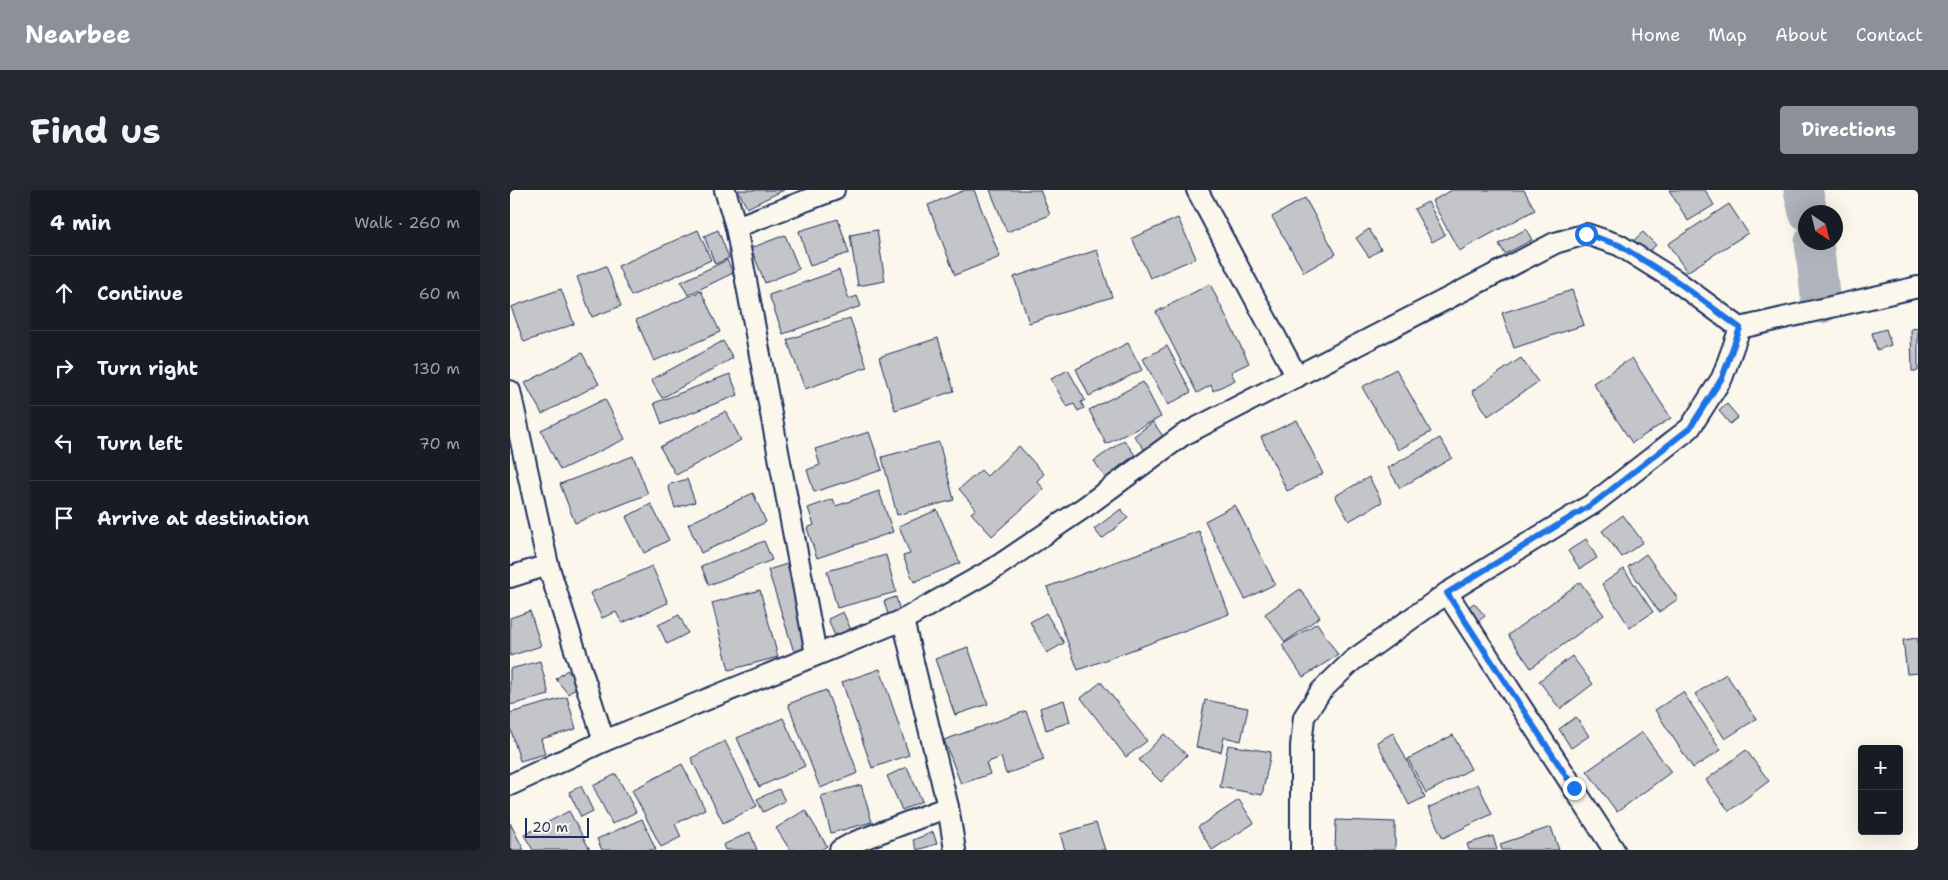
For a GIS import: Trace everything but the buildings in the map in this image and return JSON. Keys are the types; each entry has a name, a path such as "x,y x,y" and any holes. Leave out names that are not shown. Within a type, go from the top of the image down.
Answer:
{"street":[{"path":"725,190 736,227 816,654"},
{"path":"736,227 834,190"},
{"path":"1197,190 1297,377"},
{"path":"510,785 604,741 903,620 996,568 1086,507 1183,435 1555,244 1586,234 1619,245 1675,280 1740,328 1918,287"},
{"path":"1302,850 1301,746 1304,717 1321,690 1352,661 1447,593 1594,503 1690,428 1722,378 1740,328"},
{"path":"510,391 548,565 604,741"},
{"path":"510,577 548,565"},
{"path":"1447,593 1614,850"},
{"path":"903,620 948,807 955,850"},
{"path":"840,850 855,842 948,807"}],"waterway":[{"path":"1803,190 1806,205"},
{"path":"1815,250 1821,304"}],"route":[{"path":"1574,788 1447,593 1594,503 1690,428 1722,378 1740,328 1675,280 1619,245 1586,234"}]}
